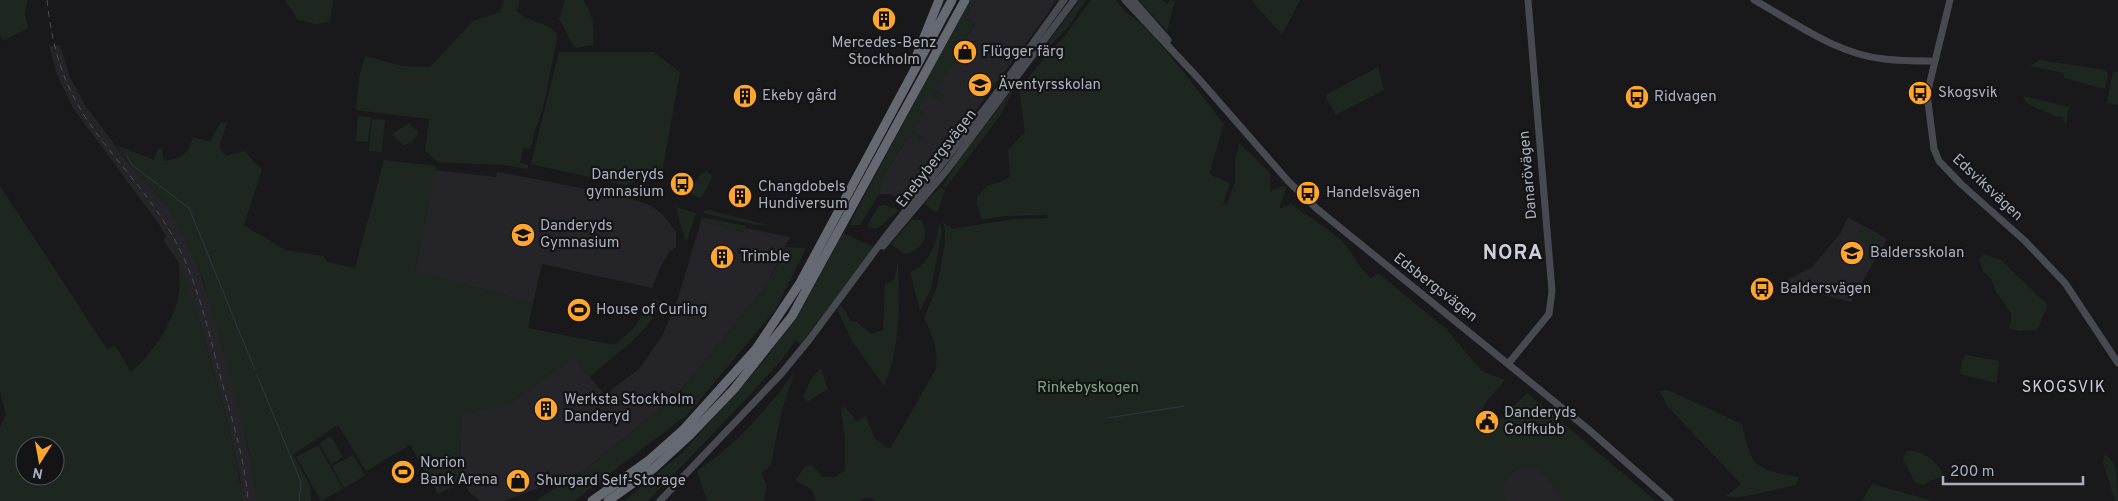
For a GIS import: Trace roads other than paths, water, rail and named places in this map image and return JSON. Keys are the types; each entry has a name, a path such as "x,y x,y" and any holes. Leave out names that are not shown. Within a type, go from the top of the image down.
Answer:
{"highway":[{"path":"830,228 909,73 939,0"},
{"path":"592,501 648,461 684,429 727,384 756,349 800,283 952,0"},
{"path":"608,501 654,468 690,435 734,389 792,316 965,0"}],"main road":[{"name":"Enebybergsvägen","path":"1003,91 1064,0"},
{"name":"Enebybergsvägen","path":"660,501 781,374 1074,0"},
{"name":"Edsbergsvägen","path":"1125,0 1199,79"},
{"name":"Edsbergsvägen","path":"1134,0 1282,175 1316,208 1588,429 1670,501"},
{"name":"Danarövägen","path":"1508,364 1549,314 1552,291 1528,0"},
{"path":"1754,0 1826,41 1851,51 1884,59 1935,61"},
{"name":"Edsviksvägen","path":"1950,0 1927,94 1934,149 1939,161 1967,190 2025,241 2065,283 2118,363"},
{"path":"1058,7 1065,12"}],"waterway":[{"path":"127,156 132,165 189,208 255,370"},
{"path":"257,375 301,482 299,501"},
{"path":"1108,418 1184,406"}],"railway":[{"path":"47,0 57,54 71,93 99,137 159,214 187,264 205,319 237,438 244,469 248,501"}],"place":[{"name":"Mercedes-Benz Stockholm","path":"884,19"},
{"name":"Flügger färg","path":"965,52"},
{"name":"Äventyrsskolan","path":"980,85"},
{"name":"Skogsvik","path":"1920,93"},
{"name":"Ekeby gård","path":"745,96"},
{"name":"Ridvagen","path":"1637,97"},
{"name":"Danderyds gymnasium","path":"682,184"},
{"name":"Handelsvägen","path":"1308,193"},
{"name":"Changdobels Hundiversum","path":"740,196"},
{"name":"Danderyds Gymnasium","path":"523,235"},
{"name":"Baldersskolan","path":"1852,253"},
{"name":"Trimble","path":"722,257"},
{"name":"Baldersvägen","path":"1762,289"},
{"name":"House of Curling","path":"579,310"},
{"name":"Werksta Stockholm Danderyd","path":"546,409"},
{"name":"Danderyds Golfkubb","path":"1487,422"},
{"name":"Norion Bank Arena","path":"403,472"},
{"name":"Shurgard Self-Storage","path":"518,481"}],"district":[{"name":"NORA","path":"1513,254"},
{"name":"SKOGSVIK","path":"2064,388"}],"park label":[{"name":"Rinkebyskogen","path":"1088,388"}]}
